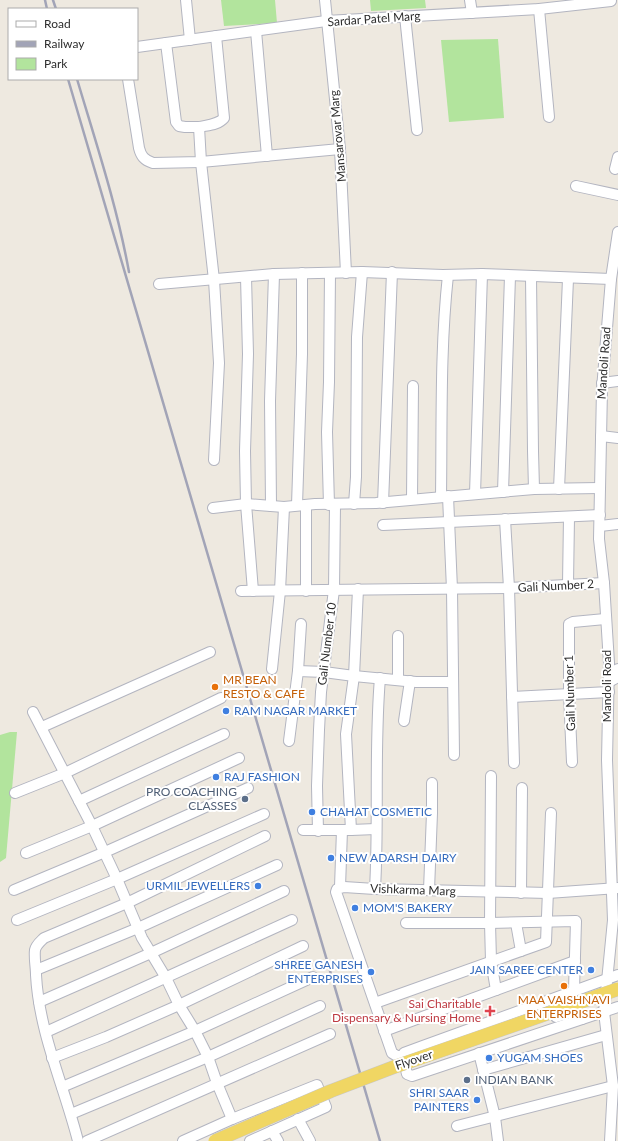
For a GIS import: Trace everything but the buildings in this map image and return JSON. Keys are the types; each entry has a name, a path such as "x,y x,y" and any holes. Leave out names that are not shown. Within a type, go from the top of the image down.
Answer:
{"main road":[{"name":"Flyover","path":"215,1141 332,1091 394,1067 618,989"},
{"name":"Flyover","path":"238,1141 334,1099 396,1075 618,998"}],"street":[{"path":"186,0 190,40"},
{"name":"Mansarovar Marg","path":"325,0 340,149 346,273"},
{"path":"470,0 472,13"},
{"name":"Sardar Patel Marg","path":"138,47 326,21 539,9 611,1"},
{"path":"539,9 549,117"},
{"path":"405,16 417,130"},
{"path":"256,31 267,156"},
{"path":"166,43 176,122 179,126 200,127 216,124 221,122 224,118 216,36"},
{"path":"128,80 141,156 146,161 153,163 201,162 340,149"},
{"path":"200,127 201,162 214,280 219,363 214,460"},
{"path":"615,169 618,157"},
{"path":"576,186 618,195"},
{"name":"Mandoli Road","path":"610,1141 613,1086 604,1012 615,919 614,803 607,746 607,715 613,679 605,619 604,583 599,539 602,383 614,290 611,279 616,266 618,237"},
{"path":"354,504 356,477 358,337 362,272"},
{"path":"159,284 274,274 362,272 448,275 482,274 568,279 611,279"},
{"path":"383,503 392,272"},
{"path":"302,273 301,505 306,591"},
{"name":"Gali Number 10","path":"318,831 317,786 321,692 334,590 332,505 327,432 330,273"},
{"path":"271,506 270,401 274,274"},
{"path":"475,494 482,274"},
{"path":"448,275 444,339 444,497 449,522 452,589 454,755"},
{"path":"503,492 510,276"},
{"path":"246,277 248,354 245,452 246,504 253,591"},
{"path":"532,277 534,489"},
{"path":"559,489 568,279"},
{"path":"602,383 618,381"},
{"path":"412,499 413,386"},
{"path":"601,436 618,438"},
{"path":"213,508 246,504 284,507 301,505 383,503 412,499 534,489 600,488"},
{"path":"272,669 280,591 284,507"},
{"path":"384,525 600,515"},
{"path":"568,584 569,517"},
{"path":"505,519 509,588 514,763"},
{"path":"600,526 618,524"},
{"name":"Gali Number 2","path":"241,592 358,589 509,588 604,583"},
{"path":"358,589 354,676 346,734 346,830 340,887 337,889 336,895 392,1054 403,1056 404,1053 422,1046 618,975"},
{"name":"Gali Number 1","path":"572,762 569,694 569,624 573,622 605,619"},
{"path":"289,741 298,671 301,624"},
{"path":"398,636 398,680"},
{"path":"42,727 210,652"},
{"path":"298,671 324,672 410,681 453,682"},
{"path":"375,889 377,858 377,714 380,678"},
{"path":"512,697 569,694 613,679"},
{"path":"404,721 410,681"},
{"path":"15,793 65,773 221,698"},
{"path":"33,712 92,826 138,928 208,1056 217,1084 232,1119"},
{"path":"79,801 224,734"},
{"path":"607,746 618,741"},
{"path":"26,853 92,826 239,758"},
{"path":"491,776 490,923 491,961 496,990"},
{"path":"429,890 432,782"},
{"path":"14,890 248,788"},
{"path":"520,893 522,788"},
{"path":"374,1003 546,942 548,922 551,813"},
{"path":"17,920 117,879 264,814"},
{"path":"303,830 318,831 376,829"},
{"path":"78,1141 71,1114 52,1058 39,1002 35,949 38,943 44,938 127,903 265,836"},
{"path":"36,970 138,928 277,865"},
{"name":"Vishkarma Marg","path":"340,887 520,893 615,889"},
{"path":"39,1002 151,953 284,891"},
{"path":"46,1032 292,920"},
{"path":"406,923 516,923 576,921 575,961 572,991 565,1000 556,1008 467,1043 567,1013 582,1019"},
{"path":"516,923 521,951"},
{"path":"52,1058 106,1037 179,1005 303,946"},
{"path":"384,1030 575,961"},
{"path":"62,1087 194,1031 313,977"},
{"path":"71,1114 208,1056 320,1006"},
{"path":"403,1056 408,1074 412,1076 618,1007"},
{"path":"87,1141 330,1034"},
{"path":"483,1070 606,1035"},
{"path":"479,1053 495,1117 498,1141"},
{"path":"183,1141 232,1119 317,1085 326,1107 250,1141"},
{"path":"457,1126 613,1086"},
{"path":"208,1141 280,1114 228,1141"},
{"path":"298,1119 310,1141"},
{"path":"272,1131 278,1141"}],"green space":[{"path":"221,0 275,0 277,23 224,26"},
{"path":"370,0 425,0 426,8 371,11"},
{"path":"498,39 504,118 449,122 441,40"},
{"path":"10,732 17,732 6,858 0,862 0,735"}],"railway":[{"path":"45,0 47,8"},
{"path":"53,0 56,8"},
{"path":"68,80 380,1141"},
{"path":"77,80 112,199 129,272"}],"place":[{"name":"MR BEAN RESTO & CAFE","path":"215,687"},
{"name":"RAM NAGAR MARKET","path":"226,711"},
{"name":"RAJ FASHION","path":"216,777"},
{"name":"PRO COACHING CLASSES","path":"245,799"},
{"name":"CHAHAT COSMETIC","path":"312,812"},
{"name":"NEW ADARSH DAIRY","path":"331,858"},
{"name":"URMIL JEWELLERS","path":"258,886"},
{"name":"MOM'S BAKERY","path":"355,908"},
{"name":"JAIN SAREE CENTER","path":"591,970"},
{"name":"SHREE GANESH ENTERPRISES","path":"371,972"},
{"name":"MAA VAISHNAVI ENTERPRISES","path":"564,986"},
{"name":"Sai Charitable Dispensary & Nursing Home","path":"490,1011"},
{"name":"YUGAM SHOES","path":"489,1058"},
{"name":"INDIAN BANK","path":"467,1080"},
{"name":"SHRI SAAR PAINTERS","path":"477,1100"}]}
